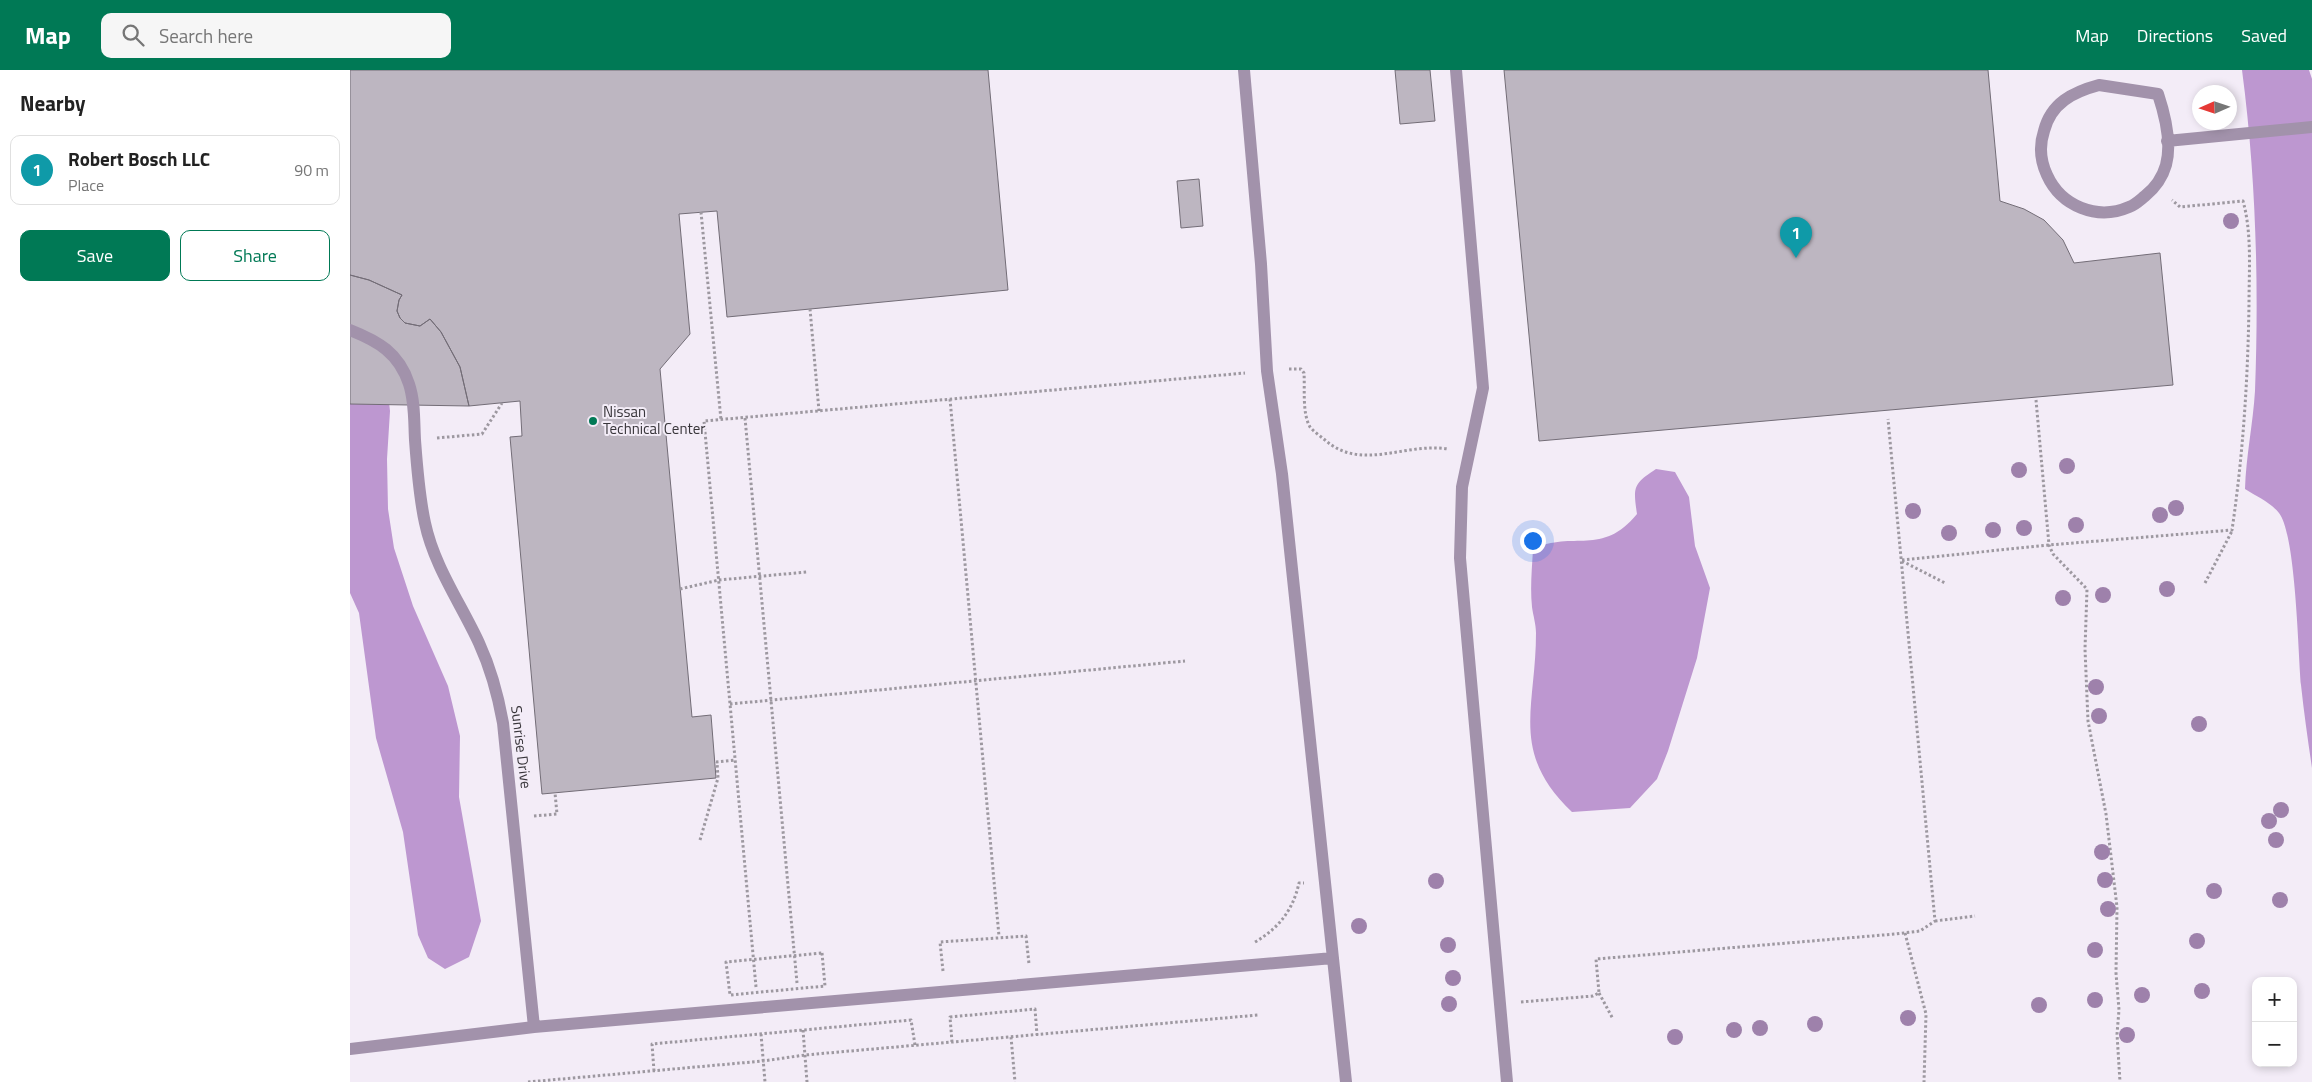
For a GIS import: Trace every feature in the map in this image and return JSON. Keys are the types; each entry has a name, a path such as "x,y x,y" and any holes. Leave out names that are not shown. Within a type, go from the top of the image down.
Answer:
{"lane":[{"path":"1244,70 1261,264 1267,371 1282,474 1346,1082"},
{"path":"1456,70 1483,388 1462,487 1460,558 1507,1082"},
{"path":"2099,85 2158,94 2165,114 2167,141 2166,166 2156,186 2131,207 2110,213 2087,211 2067,202 2051,185 2042,165 2040,143 2046,121 2059,103 2078,90 2099,85"},
{"path":"2167,141 2312,127"},
{"name":"Sunrise Drive","path":"350,330 375,340 393,355 409,383 414,404 416,457 425,524 442,569 480,644 496,687 504,723 534,1027"},
{"path":"350,1048 534,1027 1333,958"}],"path":[{"path":"2156,186 2180,207 2243,201 2247,215 2249,271 2248,374 2238,484 2232,530 2205,583"},
{"path":"701,212 721,420"},
{"path":"810,309 819,411"},
{"path":"757,997 704,421 1301,369 1304,373 1306,410 1310,427 1331,445 1346,453 1360,456 1443,449 1468,453"},
{"path":"950,399 999,937"},
{"path":"2036,400 2049,545 2053,554 2087,589 2085,649 2088,721 2106,814 2117,907 2116,973 2119,1010 2117,1034 2120,1082"},
{"path":"437,438 482,434 502,403"},
{"path":"744,418 799,994"},
{"path":"1888,419 1935,921"},
{"path":"1902,560 2049,545 2232,530"},
{"path":"1902,560 1945,582"},
{"path":"680,589 719,580 807,572"},
{"path":"730,704 1185,661"},
{"path":"700,840 718,778 716,762 735,760"},
{"path":"533,816 557,814 555,793"},
{"path":"1253,943 1268,934 1284,919 1295,900 1299,883 1325,881"},
{"path":"1614,1019 1599,993 1596,960 1920,931 1935,921 1976,916"},
{"path":"1905,932 1926,1014 1924,1082"},
{"path":"943,975 940,942 999,937 1026,936 1029,968"},
{"path":"822,952 826,986 730,995 726,962 795,955 822,952"},
{"path":"1500,1004 1593,996 1599,993"},
{"path":"952,1042 950,1017 1035,1008 1038,1035"},
{"path":"528,1082 763,1061 805,1055 1258,1015"},
{"path":"654,1071 652,1044 911,1020 915,1045"},
{"path":"802,1023 808,1082"},
{"path":"760,1028 765,1082"},
{"path":"1010,1037 1015,1082"}],"shaded area":[{"path":"2242,70 2309,70 2312,79 2312,768 2301,685 2293,568 2285,525 2275,509 2245,489 2255,391 2257,311 2253,190"},
{"path":"350,358 387,385 390,411 387,459 388,509 394,548 413,606 448,686 460,736 459,797 481,921 469,957 445,969 428,958 418,935 403,832 376,738 359,613 350,593"},
{"path":"1656,469 1675,472 1689,497 1695,546 1710,588 1697,658 1668,751 1657,779 1630,808 1572,812 1552,790 1540,769 1533,749 1530,728 1536,626 1531,600 1533,549 1548,544 1599,539 1612,535 1624,527 1637,514 1636,487"}],"building":[{"name":"Nissan Technical Center","path":"350,70 988,70 1008,290 727,317 717,211 679,214 690,334 660,369 692,717 711,715 716,778 542,794 510,437 522,436 520,401 469,406 460,367 441,332 430,319 420,326 405,323 397,311 402,295 369,280 350,275"},
{"path":"1395,70 1430,70 1435,121 1400,124"},
{"path":"1504,70 1988,70 2000,201 2024,209 2044,220 2063,240 2074,263 2160,253 2173,385 1539,441"},
{"path":"1199,179 1203,226 1181,228 1177,181"},
{"path":"350,275 369,280 402,295 397,311 405,323 420,326 430,319 441,332 460,367 469,406 350,404"}],"place":[{"name":"Robert Bosch LLC","path":"1796,258"},
{"name":"Nissan Technical Center","path":"593,421"}]}
